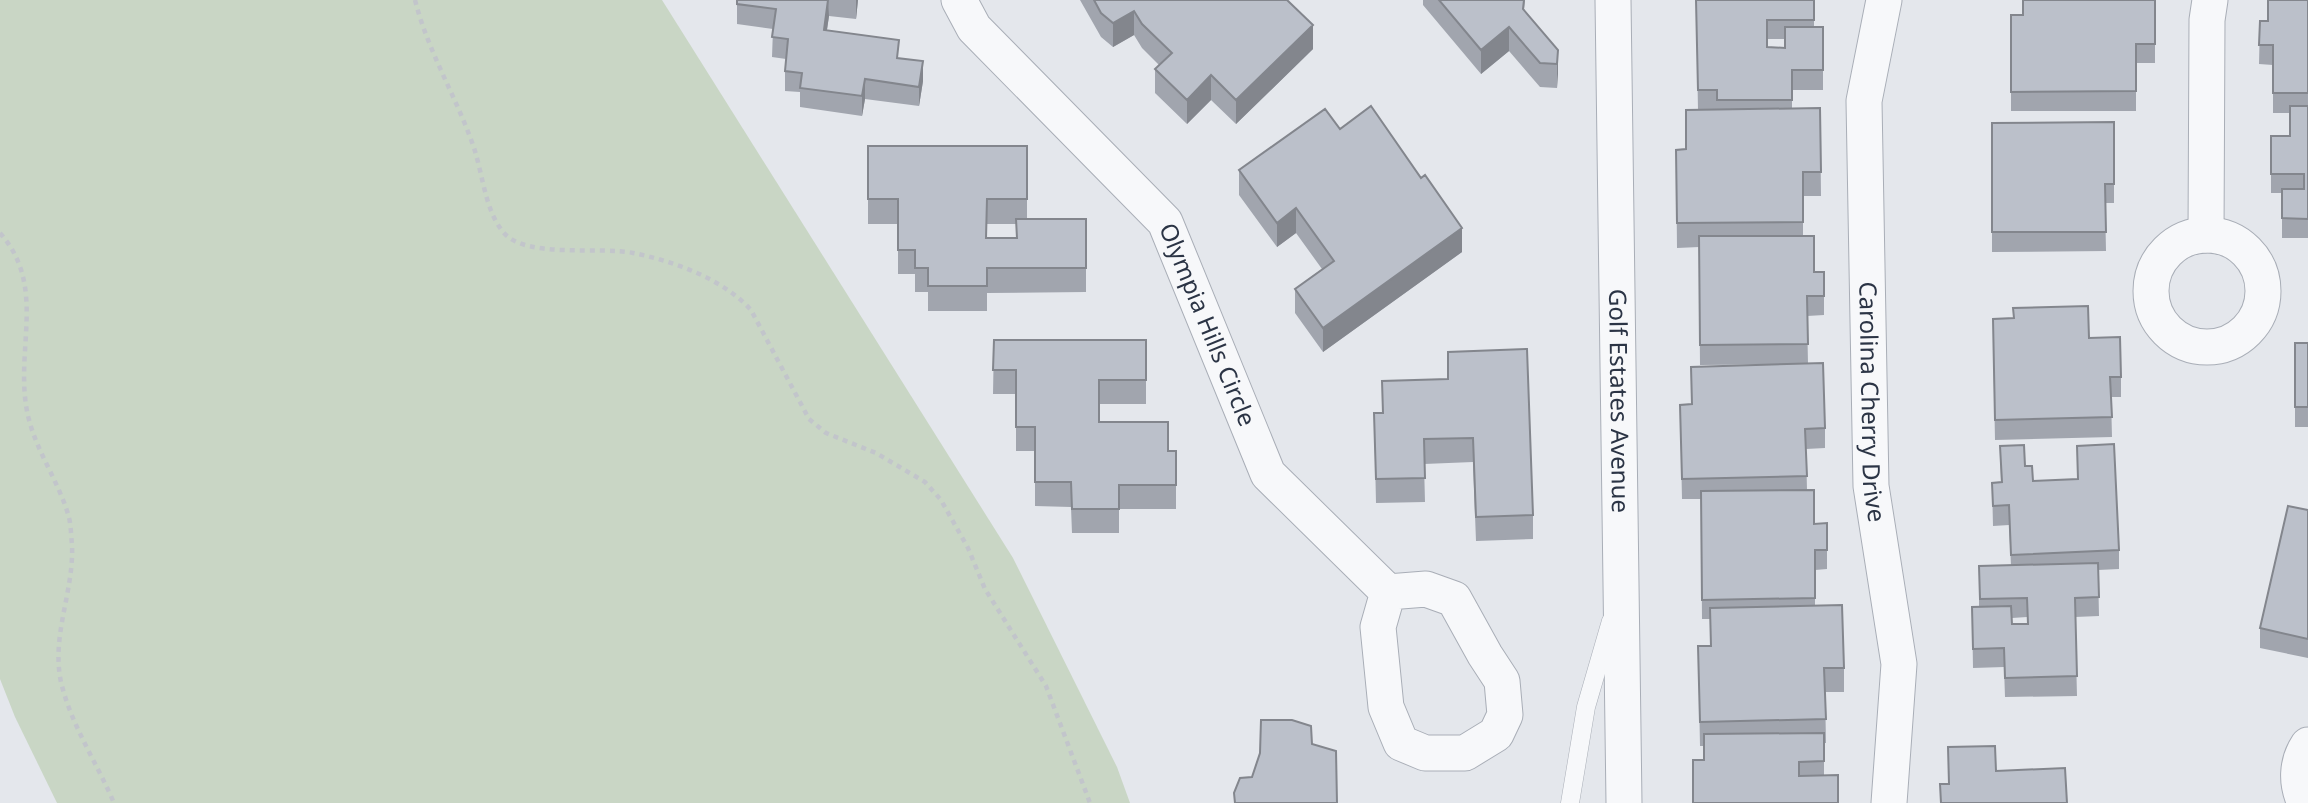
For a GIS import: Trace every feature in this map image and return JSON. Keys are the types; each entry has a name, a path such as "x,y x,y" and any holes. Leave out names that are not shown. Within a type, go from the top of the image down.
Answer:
{"street":[{"name":"Olympia Hills Circle","path":"960,0 974,28 1165,222 1268,474 1388,592"},
{"name":"Golf Estates Avenue","path":"1612,0 1625,803"},
{"name":"Carolina Cherry Drive","path":"1884,0 1864,101 1871,486 1899,664 1889,803"},
{"path":"2206,235 2207,20 2210,0"},
{"path":"1426,589 1454,599 1502,681 1505,715 1496,734 1465,754 1425,753 1401,743 1386,707 1378,627 1388,592 1426,589"},
{"path":"2305,803 2299,791 2298,771 2303,752 2308,745"}],"lane":[{"path":"1570,803 1586,707 1621,587"}],"path":[{"path":"415,0 435,59 473,147 491,208 505,234 524,245 561,250 632,253 682,268 719,284 738,296 751,310 809,419 826,433 876,453 925,482 941,500 968,548 985,589 1046,686 1090,803"},
{"path":"0,233 15,253 23,271 28,296 24,388 27,411 32,431 69,516 72,549 57,657 62,683 85,745 103,776 114,803"}],"green space":[{"path":"0,0 662,0 1013,558 1117,767 1130,803 57,803 15,717 0,679"}],"building":[{"path":"737,0 828,0 824,30 899,40 897,58 923,61 919,87 865,79 862,96 800,88 802,73 785,71 788,39 772,37 776,9 737,4"},
{"path":"1094,0 1287,0 1313,25 1236,100 1211,75 1187,100 1155,69 1172,53 1142,24 1134,11 1113,23 1101,13"},
{"path":"1439,0 1524,0 1523,9 1558,50 1557,64 1540,63 1509,27 1481,50"},
{"path":"1696,0 1814,0 1814,20 1767,20 1767,47 1785,48 1785,27 1823,27 1823,70 1792,70 1792,100 1717,100 1717,90 1698,90"},
{"path":"2023,0 2155,0 2155,44 2136,44 2136,91 2011,92 2011,15 2023,15"},
{"path":"2268,0 2308,0 2308,93 2273,93 2273,45 2259,45 2260,21 2268,21"},
{"path":"1371,106 1421,178 1425,175 1462,228 1323,328 1295,289 1334,261 1296,208 1277,223 1239,170 1325,109 1340,129"},
{"path":"2290,106 2308,106 2308,219 2282,218 2282,189 2304,189 2304,174 2271,174 2271,136 2290,136"},
{"path":"1820,108 1821,172 1803,172 1803,222 1677,223 1676,150 1686,149 1686,110"},
{"path":"2114,122 2114,184 2105,184 2106,232 1992,232 1992,123"},
{"path":"868,146 1027,146 1027,199 987,199 986,238 1017,238 1016,219 1086,219 1086,268 987,268 987,286 928,286 928,268 915,268 915,250 898,250 898,199 868,199"},
{"path":"1699,236 1814,236 1814,272 1824,272 1824,296 1807,296 1808,344 1700,345"},
{"path":"2088,306 2089,338 2120,337 2121,377 2110,377 2112,417 1995,420 1993,319 2014,318 2013,308"},
{"path":"994,340 1146,340 1146,380 1099,380 1099,422 1168,422 1168,451 1176,451 1176,485 1119,485 1119,509 1072,509 1071,482 1035,482 1035,427 1016,427 1016,370 993,370"},
{"path":"2295,343 2308,343 2308,407 2295,407"},
{"path":"1527,349 1533,515 1476,517 1473,438 1424,439 1425,478 1376,479 1374,413 1383,413 1382,381 1448,379 1448,352"},
{"path":"1823,363 1825,428 1805,429 1807,476 1682,479 1680,405 1692,404 1691,367"},
{"path":"2114,444 2119,550 2011,555 2009,505 1993,506 1992,483 2002,482 2000,446 2024,445 2025,466 2032,466 2033,481 2078,479 2077,446"},
{"path":"1814,490 1814,524 1827,523 1827,550 1815,550 1815,598 1702,600 1701,491"},
{"path":"2288,506 2308,510 2308,639 2260,628"},
{"path":"2098,563 2099,597 2075,598 2077,676 2005,678 2004,648 1973,649 1972,607 2011,606 2012,624 2028,624 2027,598 1980,599 1979,566"},
{"path":"1842,605 1844,668 1824,668 1826,719 1700,722 1698,646 1711,646 1710,608"},
{"path":"1261,720 1292,720 1311,726 1312,744 1336,751 1337,803 1235,803 1234,793 1240,778 1252,777 1260,753"},
{"path":"1824,733 1824,761 1799,762 1799,776 1838,775 1838,803 1693,803 1693,760 1704,760 1704,734"},
{"path":"1995,746 1996,771 2065,768 2067,803 1941,803 1940,784 1949,784 1948,747"}]}
